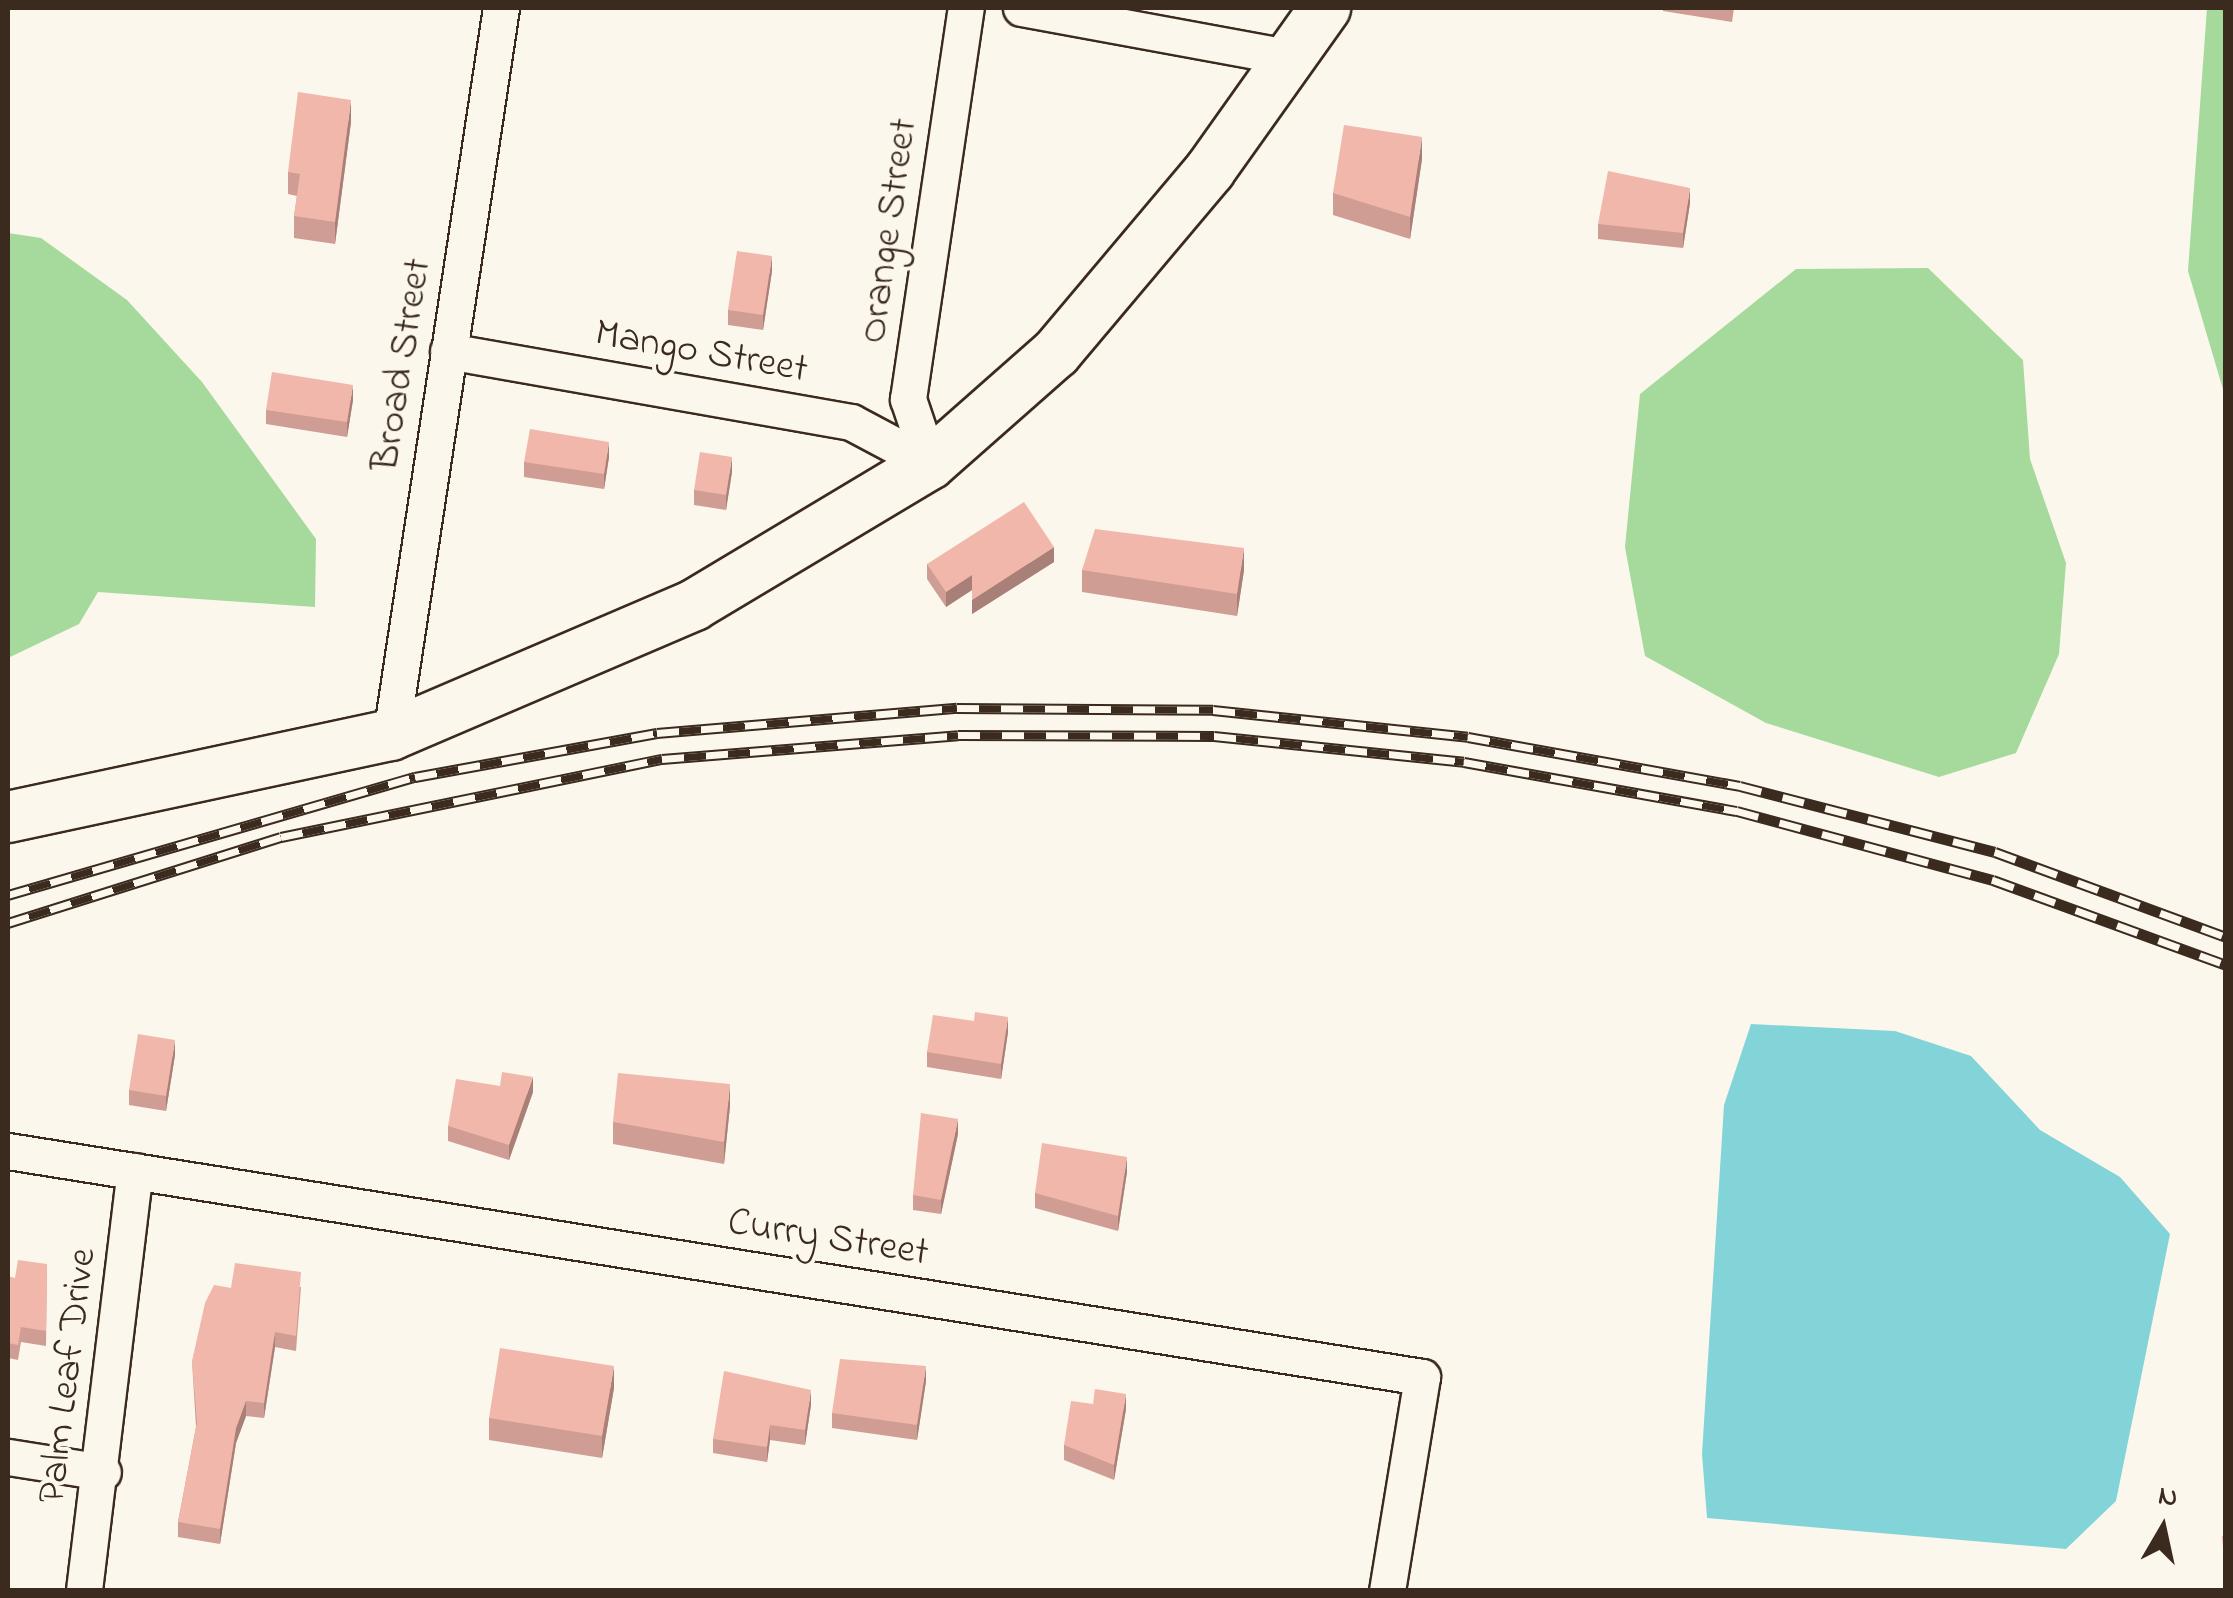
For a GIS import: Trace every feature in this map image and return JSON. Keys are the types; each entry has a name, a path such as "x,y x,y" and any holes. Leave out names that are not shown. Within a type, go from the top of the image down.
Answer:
{"main road":[{"path":"8,817 391,735 694,606 930,464 1056,353 1294,58 1325,8"}],"street":[{"name":"Broad Street","path":"391,735 501,8"},
{"name":"Orange Street","path":"930,464 908,398 966,8"},
{"path":"1021,8 1294,58"},
{"name":"Mango Street","path":"448,352 851,422 930,464"},
{"name":"Curry Street","path":"8,1152 1422,1378 1387,1590"},
{"name":"Palm Leaf Drive","path":"84,1590 103,1472 135,1171"},
{"path":"8,1458 103,1472"}],"green space":[{"path":"2207,8 2226,8 2225,396 2188,271"},
{"path":"8,233 41,238 127,300 202,382 316,539 315,607 98,592 79,624 8,658"},
{"path":"1928,268 2023,360 2030,459 2066,563 2059,654 2016,753 1939,777 1766,723 1645,656 1625,547 1640,394 1796,269"}],"water":[{"path":"1751,1024 1895,1031 1971,1056 2040,1130 2120,1177 2170,1234 2116,1501 2066,1549 1707,1518 1702,1454 1724,1105"}],"building":[{"path":"298,92 351,100 335,222 294,216 300,174 288,172"},
{"path":"1344,125 1422,137 1410,217 1333,193"},
{"path":"1608,171 1690,188 1683,233 1598,224"},
{"path":"737,251 772,256 763,315 728,310"},
{"path":"272,372 353,385 347,422 266,410"},
{"path":"530,429 609,442 604,474 524,462"},
{"path":"700,452 732,457 726,495 694,490"},
{"path":"1024,502 1054,547 972,600 972,575 946,592 927,564"},
{"path":"1095,529 1244,548 1237,594 1082,570"},
{"path":"975,1012 1008,1017 1001,1064 927,1052 933,1015 974,1021"},
{"path":"138,1034 175,1040 166,1096 129,1090"},
{"path":"502,1072 533,1077 509,1145 448,1126 456,1079 500,1086"},
{"path":"618,1073 730,1084 724,1142 613,1122"},
{"path":"921,1113 958,1119 941,1200 913,1195"},
{"path":"1042,1143 1127,1157 1118,1216 1035,1193"},
{"path":"18,1260 47,1264 46,1331 21,1327 18,1345 8,1343 8,1277 15,1278"},
{"path":"235,1263 301,1272 296,1336 275,1332 264,1403 246,1401 236,1428 220,1529 178,1522 197,1422 192,1361 205,1303 214,1285 231,1288"},
{"path":"500,1348 614,1366 602,1436 489,1418"},
{"path":"840,1359 926,1366 917,1425 832,1413"},
{"path":"724,1371 811,1390 805,1430 770,1425 767,1447 713,1439"},
{"path":"1095,1389 1126,1394 1114,1465 1064,1445 1071,1401 1093,1404"},
{"path":"2222,1536 2226,1536 2226,1570 2225,1570"}],"railway":[{"path":"8,895 415,777 657,733 957,708 1213,710 1468,737 1740,786 1995,852 2226,937"},
{"path":"8,923 281,837 662,759 958,735 1214,736 1464,762 1737,811 1993,880 2226,965"}]}
